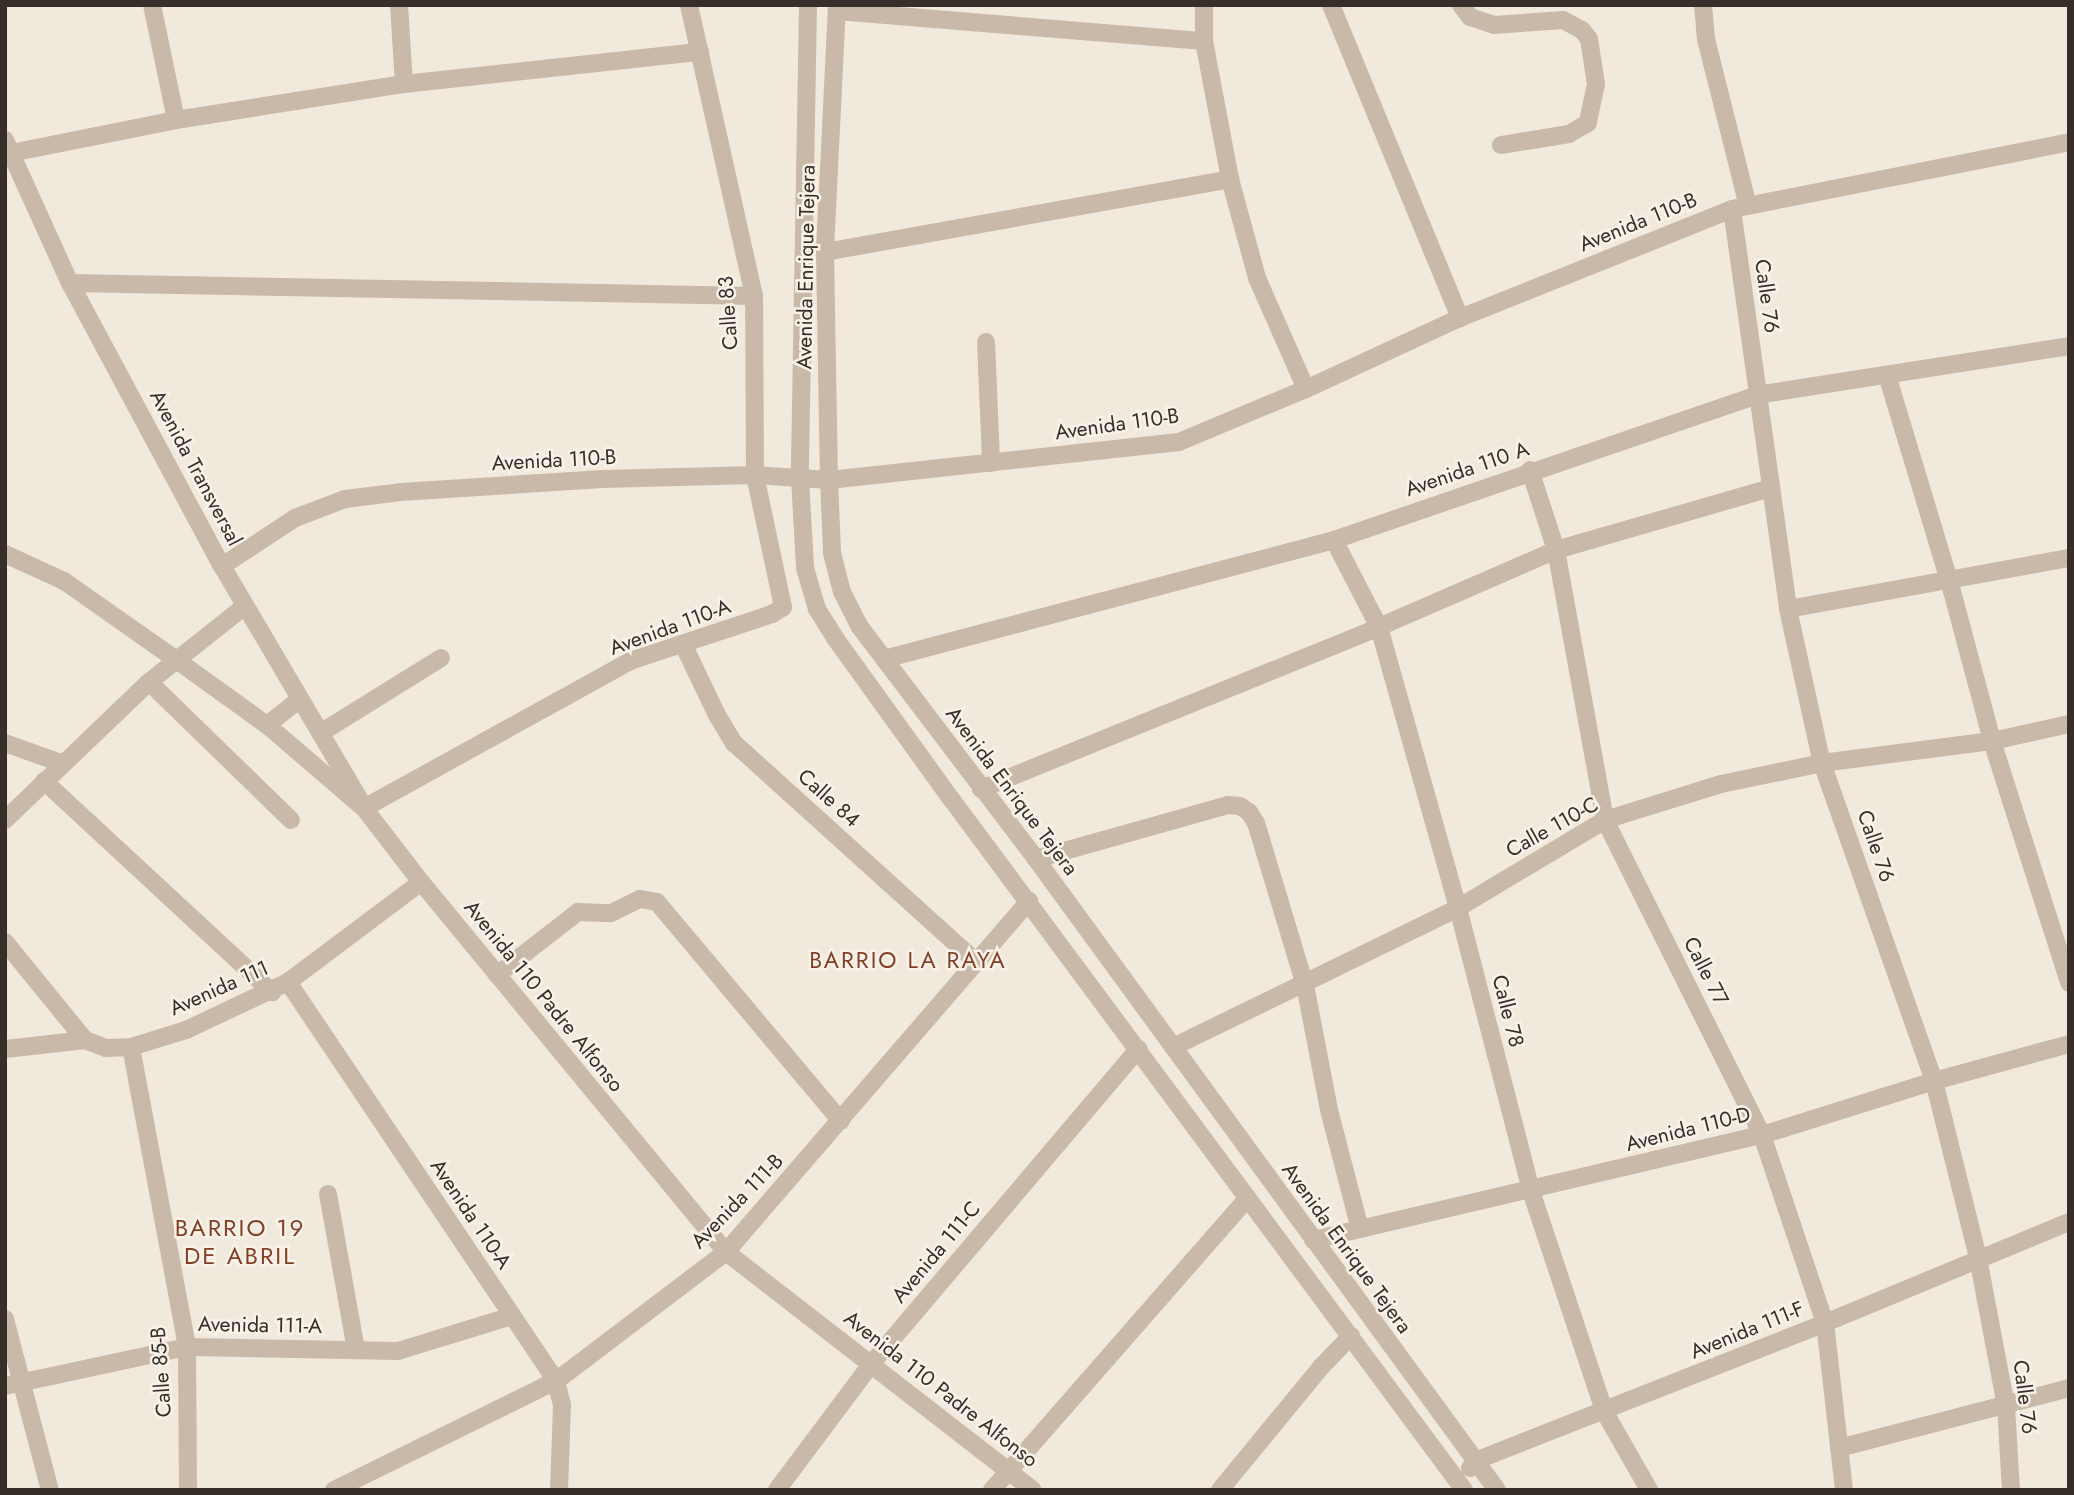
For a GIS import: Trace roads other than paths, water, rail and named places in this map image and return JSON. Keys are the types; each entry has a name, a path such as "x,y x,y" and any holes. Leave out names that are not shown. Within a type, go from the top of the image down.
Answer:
{"street":[{"path":"152,5 176,120"},
{"path":"399,5 404,84"},
{"name":"Calle 83","path":"689,5 754,296 755,475 784,601 783,607 772,614"},
{"name":"Avenida Enrique Tejera","path":"808,5 800,478 805,568 817,609 905,736 1351,1336 1458,1487"},
{"path":"1204,5 1204,41 1230,179 1257,278 1306,389"},
{"path":"1331,5 1460,318"},
{"path":"1461,5 1470,17 1494,25 1563,20 1582,30 1589,39 1596,84 1588,122 1569,134 1501,145"},
{"name":"Calle 76","path":"1703,5 1706,39 1740,208 1757,395 1788,609 1822,763 1934,1081 1978,1258 2006,1406 2011,1490"},
{"path":"837,8 1204,41"},
{"name":"Avenida Enrique Tejera","path":"837,8 825,252 828,480 832,553 842,592 860,627 1037,859 1497,1490"},
{"path":"8,146 404,84 700,52"},
{"name":"Avenida 110-B","path":"222,566 295,518 345,499 401,492 603,479 755,475 828,480 1180,442 1306,389 1460,318 1740,208 2069,142"},
{"name":"Avenida Transversal","path":"8,146 70,283 222,566 322,732 364,808"},
{"path":"825,252 1230,179"},
{"path":"70,283 754,296"},
{"path":"986,342 991,463"},
{"name":"Avenida 110 A","path":"884,659 1334,540 1530,470 1757,395 2069,346"},
{"path":"1887,375 1949,580 1992,741 2069,983"},
{"name":"Calle 77","path":"1530,470 1556,550 1605,820 1762,1135 1825,1323 1844,1490"},
{"path":"981,789 1379,627 1556,550 1771,488"},
{"name":"Calle 78","path":"1334,540 1379,627 1458,908 1531,1191 1604,1411 1649,1490"},
{"name":"Avenida 110 Padre Alfonso","path":"5,554 64,581 175,659 267,725 364,808 421,882 726,1252 1032,1490"},
{"path":"1788,609 2069,558"},
{"path":"5,820 61,763 149,682 245,606"},
{"name":"Avenida 110-A","path":"364,808 630,661 772,614"},
{"name":"Calle 84","path":"683,644 721,723 734,743 976,962"},
{"path":"322,732 441,658"},
{"path":"149,682 291,820"},
{"path":"267,725 300,699"},
{"name":"Calle 110-C","path":"1173,1047 1458,908 1605,820 1721,784 1822,763 1992,741 2069,724"},
{"path":"5,743 61,763"},
{"path":"44,781 272,992"},
{"path":"1037,859 1228,805 1240,806 1249,812 1256,824 1304,985 1329,1110 1360,1229"},
{"name":"Avenida 111","path":"5,1049 85,1040 106,1048 131,1047 186,1030 272,992 288,982 421,882"},
{"path":"497,975 578,912 611,913 640,899 657,902 841,1121"},
{"name":"Avenida 111-B","path":"334,1490 556,1381 726,1252 1029,901"},
{"path":"5,942 85,1040"},
{"name":"Avenida 110-A","path":"288,982 556,1381 562,1405 558,1490"},
{"name":"Avenida 110-D","path":"1313,1240 1762,1135 1934,1081 2069,1044"},
{"name":"Calle 85-B","path":"131,1047 187,1347 188,1490"},
{"name":"Avenida 111-C","path":"777,1490 872,1363 1139,1049"},
{"path":"328,1194 356,1350"},
{"path":"992,1490 1248,1198"},
{"name":"Avenida 111-F","path":"1475,1461 1825,1323 2069,1222"},
{"name":"Avenida 111-A","path":"14,1384 187,1347 408,1349 512,1316"},
{"path":"5,1319 14,1384 50,1490"},
{"path":"1220,1490 1322,1366 1351,1336"},
{"path":"1839,1448 2069,1388"},
{"path":"1458,1487 1475,1461"}],"district":[{"name":"BARRIO LA RAYA","path":"908,960"},
{"name":"BARRIO 19 DE ABRIL","path":"240,1242"}]}
